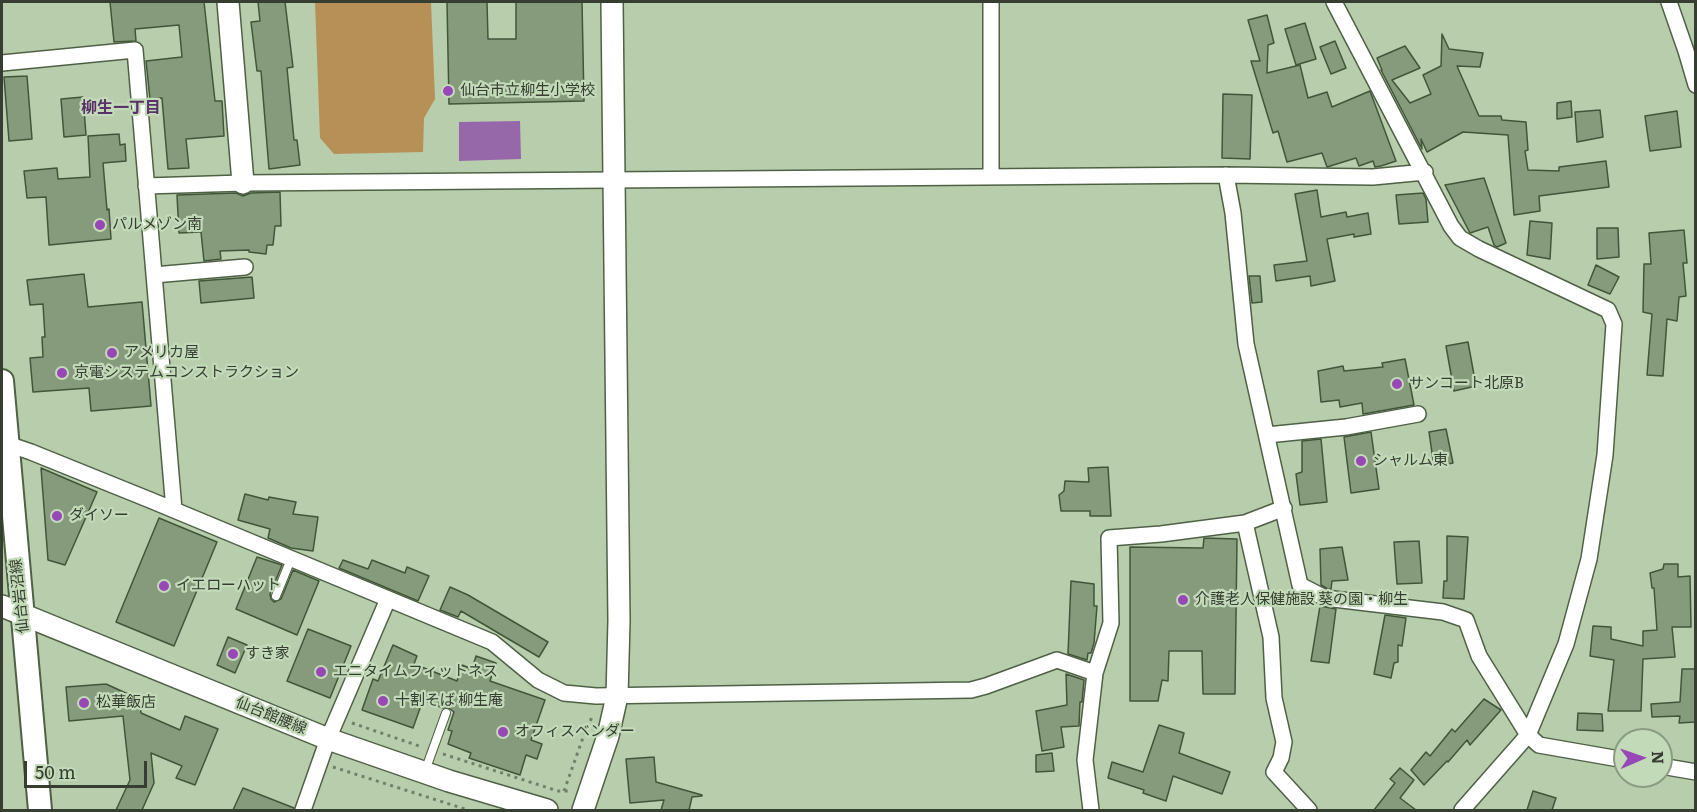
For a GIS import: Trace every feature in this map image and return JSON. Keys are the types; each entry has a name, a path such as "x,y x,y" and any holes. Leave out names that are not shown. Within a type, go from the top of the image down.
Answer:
{"main road":[{"name":"仙台岩沼線","path":"2,381 12,610 39,810"}],"street":[{"path":"228,2 243,183"},
{"path":"580,801 608,736 617,696 619,609 612,2"},
{"path":"991,2 991,177"},
{"path":"1334,2 1425,172 1451,226 1460,238 1608,310 1614,324 1605,455 1589,559 1566,644 1528,735 1462,810"},
{"path":"1669,2 1695,85"},
{"path":"2,63 135,50 174,510"},
{"path":"146,186 243,183 1226,175 1373,177 1425,172"},
{"path":"1226,175 1233,213 1246,344 1300,585 1325,598 1443,612 1466,620 1479,656 1528,735 1539,745 1613,758"},
{"path":"154,275 245,267"},
{"path":"1267,435 1346,428 1418,414"},
{"path":"4,443 174,510 492,642 538,680 564,693 617,696 782,691 971,690 1057,660 1095,674"},
{"path":"1091,810 1085,760 1095,674 1110,623 1109,538 1245,523 1284,508"},
{"path":"1245,523 1271,637 1274,698 1284,742 1281,758 1274,772 1309,810"},
{"path":"303,810 328,739 388,599"},
{"name":"仙台館腰線","path":"12,610 328,739 547,810"},
{"path":"1673,768 1695,772"}],"lane":[{"path":"276,596 291,559"},
{"path":"425,772 446,713"}],"path":[{"path":"564,791 585,732 595,712"},
{"path":"344,721 432,751 564,791 580,801"},
{"path":"330,766 468,810"}],"shaded area":[{"path":"315,2 431,2 435,99 424,118 423,152 334,154 320,138"},
{"path":"520,121 521,159 459,161 459,122"}],"building":[{"path":"110,2 204,2 215,101 222,101 224,136 186,139 189,168 168,169 162,98 150,99 146,61 182,57 179,25 135,29 136,41 114,42"},
{"path":"258,2 285,2 293,67 287,68 294,140 297,140 300,165 269,169 261,71 257,71 251,22 260,21"},
{"path":"447,2 487,2 488,39 516,39 516,2 582,2 584,101 449,104"},
{"path":"1267,15 1274,43 1268,45 1267,73 1300,65 1308,98 1327,92 1332,107 1370,91 1396,161 1375,167 1373,161 1359,166 1356,158 1327,167 1322,153 1287,162 1278,131 1273,133 1251,61 1260,61 1248,20"},
{"path":"1305,23 1316,59 1296,65 1285,29"},
{"path":"1442,34 1449,49 1483,53 1480,67 1457,66 1479,116 1501,116 1502,120 1526,122 1528,150 1525,151 1528,170 1559,171 1559,167 1606,161 1609,187 1539,196 1540,211 1514,215 1508,135 1463,132 1427,152 1421,139 1422,149 1377,58 1405,46 1420,68 1392,80 1410,103 1431,94 1423,75 1441,66"},
{"path":"1335,41 1346,68 1331,74 1320,47"},
{"path":"27,76 32,139 9,141 4,77"},
{"path":"1223,94 1252,95 1250,159 1222,158"},
{"path":"83,97 86,135 64,137 61,99"},
{"path":"1571,101 1572,117 1557,119 1557,103"},
{"path":"1600,110 1603,137 1577,142 1575,112"},
{"path":"1677,111 1681,147 1650,151 1645,116"},
{"path":"119,134 120,145 125,144 126,161 103,163 111,239 49,245 46,197 27,198 24,171 57,168 58,179 90,177 88,136"},
{"path":"1484,178 1506,243 1497,247 1494,245 1488,227 1470,233 1445,185"},
{"path":"1317,190 1321,217 1346,212 1347,217 1368,213 1371,234 1354,237 1354,234 1327,239 1335,281 1311,286 1310,276 1276,281 1274,265 1307,261 1295,194"},
{"path":"280,192 281,226 275,226 273,245 267,245 266,254 249,252 249,250 220,251 221,259 204,261 201,232 179,233 177,195 236,193 243,196 251,193"},
{"path":"1423,193 1426,199 1428,222 1399,224 1396,195"},
{"path":"1530,221 1552,223 1550,259 1527,255"},
{"path":"1597,228 1618,228 1619,257 1597,259"},
{"path":"1684,230 1687,263 1683,263 1686,296 1679,297 1677,321 1667,319 1663,376 1647,375 1652,314 1643,312 1644,264 1651,264 1649,233"},
{"path":"1596,265 1619,277 1610,294 1588,285"},
{"path":"84,274 88,307 142,302 151,406 91,411 89,388 33,392 30,358 43,357 42,337 45,337 43,304 30,305 27,280"},
{"path":"1249,276 1260,276 1262,302 1252,303"},
{"path":"252,277 254,298 201,303 199,281"},
{"path":"1468,342 1476,386 1454,391 1446,346"},
{"path":"1405,359 1414,405 1363,414 1362,403 1340,407 1339,400 1321,402 1318,371 1343,366 1344,371 1383,367 1382,363"},
{"path":"1446,429 1453,463 1434,467 1429,432"},
{"name":"シャルム東","path":"1371,432 1379,489 1351,493 1344,437"},
{"path":"1321,439 1327,502 1300,505 1296,474 1302,472 1302,441"},
{"path":"1108,467 1111,516 1090,516 1090,511 1061,511 1059,495 1064,491 1065,481 1089,482 1088,468"},
{"path":"41,468 97,492 65,565 48,560"},
{"path":"245,494 268,500 269,497 296,502 293,514 318,517 313,551 291,548 268,538 270,529 238,520"},
{"path":"159,518 217,542 174,646 116,622"},
{"path":"1447,536 1468,537 1464,599 1443,598 1444,581 1447,581"},
{"name":"介護老人保健施設 葵の園・柳生","path":"1204,538 1237,539 1235,694 1203,694 1202,651 1169,651 1168,681 1162,680 1158,701 1130,701 1130,547 1203,548"},
{"path":"1419,541 1422,583 1397,584 1394,542"},
{"path":"1342,547 1348,580 1332,581 1331,589 1328,589 1321,585 1320,549"},
{"path":"257,557 282,565 270,594 274,602 281,599 293,570 319,581 297,635 236,609"},
{"path":"343,560 368,569 372,560 405,573 407,567 429,576 418,601 339,568"},
{"path":"1664,564 1678,564 1678,577 1690,576 1691,627 1672,627 1675,657 1643,659 1641,711 1608,711 1614,660 1590,656 1593,626 1611,627 1611,639 1643,646 1643,631 1657,630 1654,588 1652,588 1650,573 1663,569"},
{"path":"1071,581 1094,584 1094,606 1097,606 1094,643 1087,660 1068,654"},
{"path":"450,587 468,595 548,642 539,657 461,611 458,617 440,610"},
{"path":"1320,606 1336,609 1329,663 1311,661"},
{"path":"1385,615 1406,618 1402,646 1398,645 1398,662 1394,663 1391,678 1374,674"},
{"path":"308,629 351,646 330,698 287,681"},
{"path":"228,637 247,645 235,673 217,665"},
{"path":"393,645 417,656 414,664 457,681 462,665 472,669 476,656 496,663 490,681 545,700 531,740 542,744 537,759 526,755 520,775 469,758 471,753 448,744 452,731 448,730 454,712 449,708 423,700 413,728 362,710 373,679 378,681"},
{"path":"1682,669 1695,669 1695,722 1679,723 1680,716 1652,717 1651,704 1680,702"},
{"path":"1066,674 1084,680 1079,726 1061,727 1064,747 1042,751 1036,711 1067,705"},
{"path":"106,684 139,699 141,713 180,730 185,716 218,729 195,785 176,778 182,766 151,753 154,783 142,810 116,810 130,780 123,716 69,721 66,687"},
{"path":"1484,699 1501,710 1470,745 1467,740 1424,785 1411,770 1426,752 1430,756 1452,729 1455,732"},
{"path":"1578,713 1602,714 1603,731 1577,730"},
{"path":"1159,725 1184,733 1179,753 1230,772 1222,794 1173,776 1166,801 1143,793 1144,790 1108,778 1112,762 1143,772"},
{"path":"1052,753 1054,771 1036,772 1036,755"},
{"path":"654,757 656,782 702,795 692,797 689,810 661,810 664,800 630,803 626,759"},
{"path":"1400,768 1414,780 1400,798 1416,810 1374,810 1395,783 1390,779"},
{"path":"243,788 294,808 293,810 233,810"},
{"path":"1533,791 1556,798 1552,810 1527,810"}],"place":[{"name":"仙台市立柳生小学校","path":"448,91"},
{"name":"パルメゾン南","path":"100,225"},
{"name":"アメリカ屋","path":"112,353"},
{"name":"京電システムコンストラクション","path":"62,373"},
{"name":"サンコート北原B","path":"1397,384"},
{"name":"シャルム東","path":"1361,461"},
{"name":"ダイソー","path":"57,516"},
{"name":"イエローハット","path":"164,586"},
{"name":"介護老人保健施設 葵の園・柳生","path":"1183,600"},
{"name":"すき家","path":"233,654"},
{"name":"エニタイムフィットネス","path":"321,672"},
{"name":"十割そば 柳生庵","path":"383,701"},
{"name":"松華飯店","path":"84,703"},
{"name":"オフィスベンダー","path":"503,732"}],"district":[{"name":"柳生一丁目","path":"121,108"}]}
